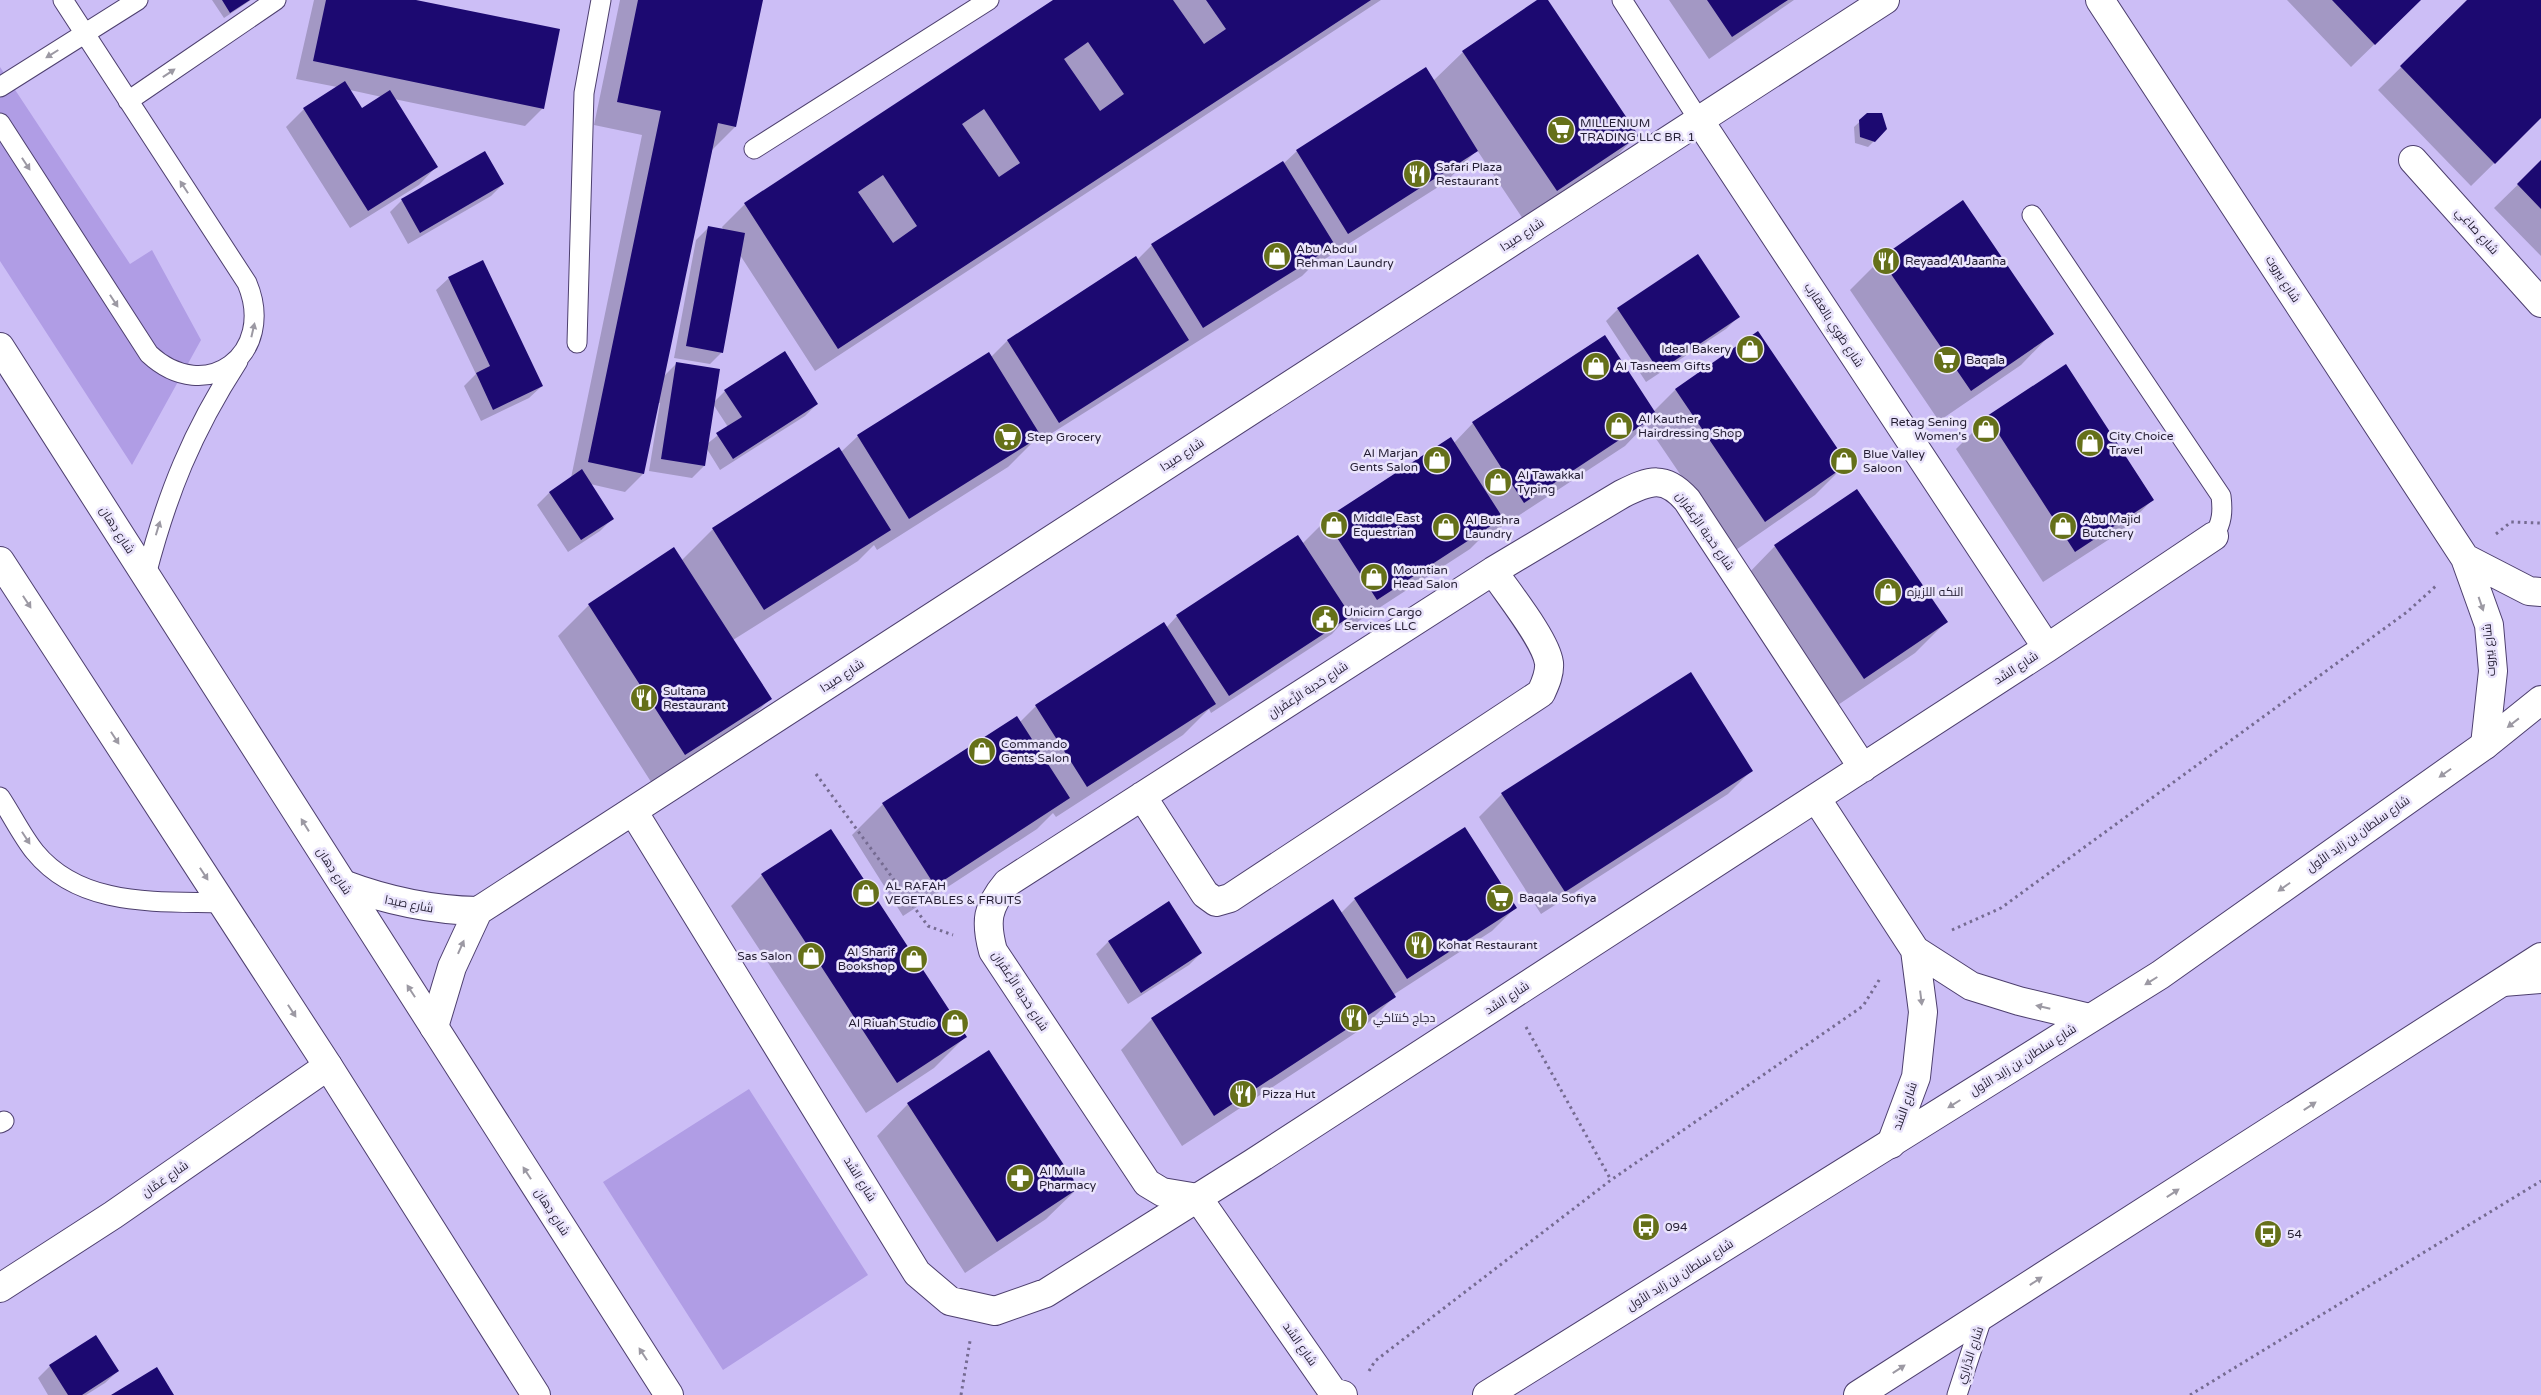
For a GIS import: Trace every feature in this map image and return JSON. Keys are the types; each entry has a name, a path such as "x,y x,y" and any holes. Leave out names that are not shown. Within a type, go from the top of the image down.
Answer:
{"street":[{"name":"شارع صيدا","path":"343,884 375,897 409,905 444,910 478,911 1885,0"},
{"name":"شارع بيروت","path":"2100,0 2465,558 2489,625 2493,672 2485,745"},
{"name":"شارع طَوِي بالعَقارب","path":"1699,120 2047,648"},
{"name":"شارع صاغِي","path":"2413,160 2541,303"},
{"name":"شارع دِهان","path":"0,347 669,1395"},
{"name":"شارع حَدبة الزَّعفَران","path":"1198,1198 1162,1192 1147,1183 993,952 988,932 994,898 1007,883 1493,571 1638,485 1660,481 1675,487 1698,517 1863,768"},
{"name":"شارع السَّد","path":"633,811 917,1273 950,1301 996,1311 1046,1293 1198,1198 1863,768 2214,536"},
{"name":"شارع بيروت","path":"2465,558 2529,591 2541,592"},
{"path":"0,561 328,1066 536,1395"},
{"path":"1142,796 1204,894 1216,902 1230,898 1542,693 1548,678 1549,664 1544,648 1493,571"},
{"name":"شارع سلطان بن زايد الأول","path":"1488,1395 2160,975 2485,745 2541,700"},
{"name":"شارع السَّد","path":"1816,798 1915,950 1971,986 2019,1001 2090,1018"},
{"path":"434,1027 452,967 478,911"},
{"name":"شارع السَّد","path":"1891,1144 1916,1077 1923,1012 1915,950"},
{"path":"1858,1395 2541,957"},
{"path":"2503,982 2541,979"},
{"name":"شارع عَمَّان","path":"0,1288 113,1216 328,1066"},
{"name":"شارع السَّد","path":"1198,1198 1336,1394"}],"lane":[{"path":"63,0 247,283 254,300 256,319 252,337 216,394 185,455 158,528 146,575"},
{"path":"0,87 138,0"},
{"path":"128,101 276,0"},
{"path":"577,343 584,93 599,0"},
{"path":"754,149 989,0"},
{"name":"شارع طَوِي بالعَقارب","path":"1622,0 1699,120"},
{"path":"0,123 149,354 178,374 195,377 213,374 229,366 242,354"},
{"path":"2032,214 2221,496 2223,510 2221,524 2214,536"},
{"path":"0,797 36,853 55,870 77,884 101,894 126,900 222,903"},
{"name":"شارع الدَّرارِي","path":"1957,1395 1983,1315"}],"path":[{"path":"2488,540 2511,522 2541,523"},
{"path":"816,774 928,926 943,933 960,936 988,932"},
{"path":"1509,996 1611,1180"},
{"path":"2190,1395 2541,1181"},
{"path":"961,1395 975,1306"}],"shaded area":[{"path":"0,67 130,264 152,250 201,340 132,465 0,261"},
{"path":"749,1089 868,1275 723,1370 603,1182"}],"building":[{"path":"222,0 250,0 230,13"},
{"path":"326,0 416,0 560,29 544,109 313,61"},
{"path":"638,0 763,0 736,127 718,123 644,474 588,462 661,111 617,102"},
{"path":"1053,0 1173,0 1204,44 1226,29 1206,0 1371,0 838,349 744,203","holes":["1088,42 1124,94 1100,111 1064,59","984,109 1020,163 999,177 962,124","883,175 917,226 893,243 858,192"]},
{"path":"1537,0 1548,0 1639,136 1557,191 1462,51"},
{"path":"1707,0 1788,0 1732,37"},
{"path":"2332,0 2421,0 2375,45"},
{"path":"2467,0 2541,0 2541,118 2495,164 2400,66"},
{"path":"1426,67 1478,151 1348,234 1296,150"},
{"path":"345,81 362,108 390,90 438,167 368,211 303,108"},
{"path":"1867,113 1882,113 1887,129 1875,142 1860,137 1859,120"},
{"path":"485,151 504,184 420,233 401,199"},
{"path":"2541,160 2541,209 2517,184"},
{"path":"1283,161 1335,245 1203,328 1151,244"},
{"path":"1963,200 2054,334 1971,391 1880,258"},
{"path":"708,226 745,233 723,353 686,346"},
{"path":"1698,254 1740,317 1659,371 1617,308"},
{"path":"1136,256 1189,340 1059,423 1007,340"},
{"path":"483,260 543,386 493,410 476,373 490,366 448,277"},
{"path":"1758,331 1848,464 1765,522 1675,389"},
{"path":"1605,335 1657,415 1524,503 1472,422"},
{"path":"785,351 818,404 733,459 716,433 742,417 724,390"},
{"path":"989,352 1041,436 909,519 857,435"},
{"path":"676,362 720,369 705,466 661,459"},
{"path":"2066,364 2154,500 2075,552 1987,416"},
{"path":"1451,437 1503,518 1377,600 1325,519"},
{"path":"839,447 891,530 764,610 712,528"},
{"path":"582,469 614,519 581,540 549,492"},
{"path":"1857,489 1948,622 1864,679 1774,545"},
{"path":"1298,535 1351,616 1229,696 1176,615"},
{"path":"674,547 772,699 685,755 588,604"},
{"path":"1164,622 1216,704 1087,787 1035,705"},
{"path":"1691,672 1753,771 1565,892 1501,793"},
{"path":"1017,716 1070,798 935,886 882,803"},
{"path":"1465,827 1517,908 1407,979 1354,898"},
{"path":"831,829 967,1037 897,1083 761,874"},
{"path":"1333,899 1396,997 1214,1116 1151,1018"},
{"path":"1169,901 1202,953 1141,993 1108,941"},
{"path":"989,1050 1079,1188 997,1242 907,1103"},
{"path":"96,1335 119,1371 82,1395 68,1395 49,1365"},
{"path":"157,1367 174,1395 111,1395"}],"place":[{"name":"MILLENIUM TRADING LLC BR. 1","path":"1561,130"},
{"name":"Safari Plaza Restaurant","path":"1417,174"},
{"name":"Abu Abdul Rehman Laundry","path":"1277,256"},
{"name":"Reyaad Al Jaanha","path":"1886,261"},
{"name":"Ideal Bakery","path":"1750,349"},
{"name":"Baqala","path":"1947,360"},
{"name":"Al Tasneem Gifts","path":"1596,366"},
{"name":"Al Kauther Hairdressing Shop","path":"1619,426"},
{"name":"Retag Sening Women's","path":"1986,429"},
{"name":"Step Grocery","path":"1008,437"},
{"name":"City Choice Travel","path":"2090,443"},
{"name":"Al Marjan Gents Salon","path":"1437,460"},
{"name":"Blue Valley Saloon","path":"1844,461"},
{"name":"Al Tawakkal Typing","path":"1498,482"},
{"name":"Middle East Equestrian","path":"1334,525"},
{"name":"Abu Majid Butchery","path":"2063,526"},
{"name":"Al Bushra Laundry","path":"1446,527"},
{"name":"Mountian Head Salon","path":"1374,577"},
{"name":"النكه اللزيزه","path":"1888,592"},
{"name":"Unicirn Cargo Services LLC","path":"1325,619"},
{"name":"Sultana Restaurant","path":"644,698"},
{"name":"Commando Gents Salon","path":"982,751"},
{"name":"AL RAFAH VEGETABLES & FRUITS","path":"866,893"},
{"name":"Baqala Sofiya","path":"1500,898"},
{"name":"Kohat Restaurant","path":"1419,945"},
{"name":"Sas Salon","path":"811,956"},
{"name":"Al Sharif Bookshop","path":"914,959"},
{"name":"دجاج كنتاكي","path":"1354,1018"},
{"name":"Al Riuah Studio","path":"955,1023"},
{"name":"Pizza Hut","path":"1243,1094"},
{"name":"Al Mulla Pharmacy","path":"1020,1178"},
{"name":"094","path":"1646,1227"},
{"name":"54","path":"2268,1234"}]}
